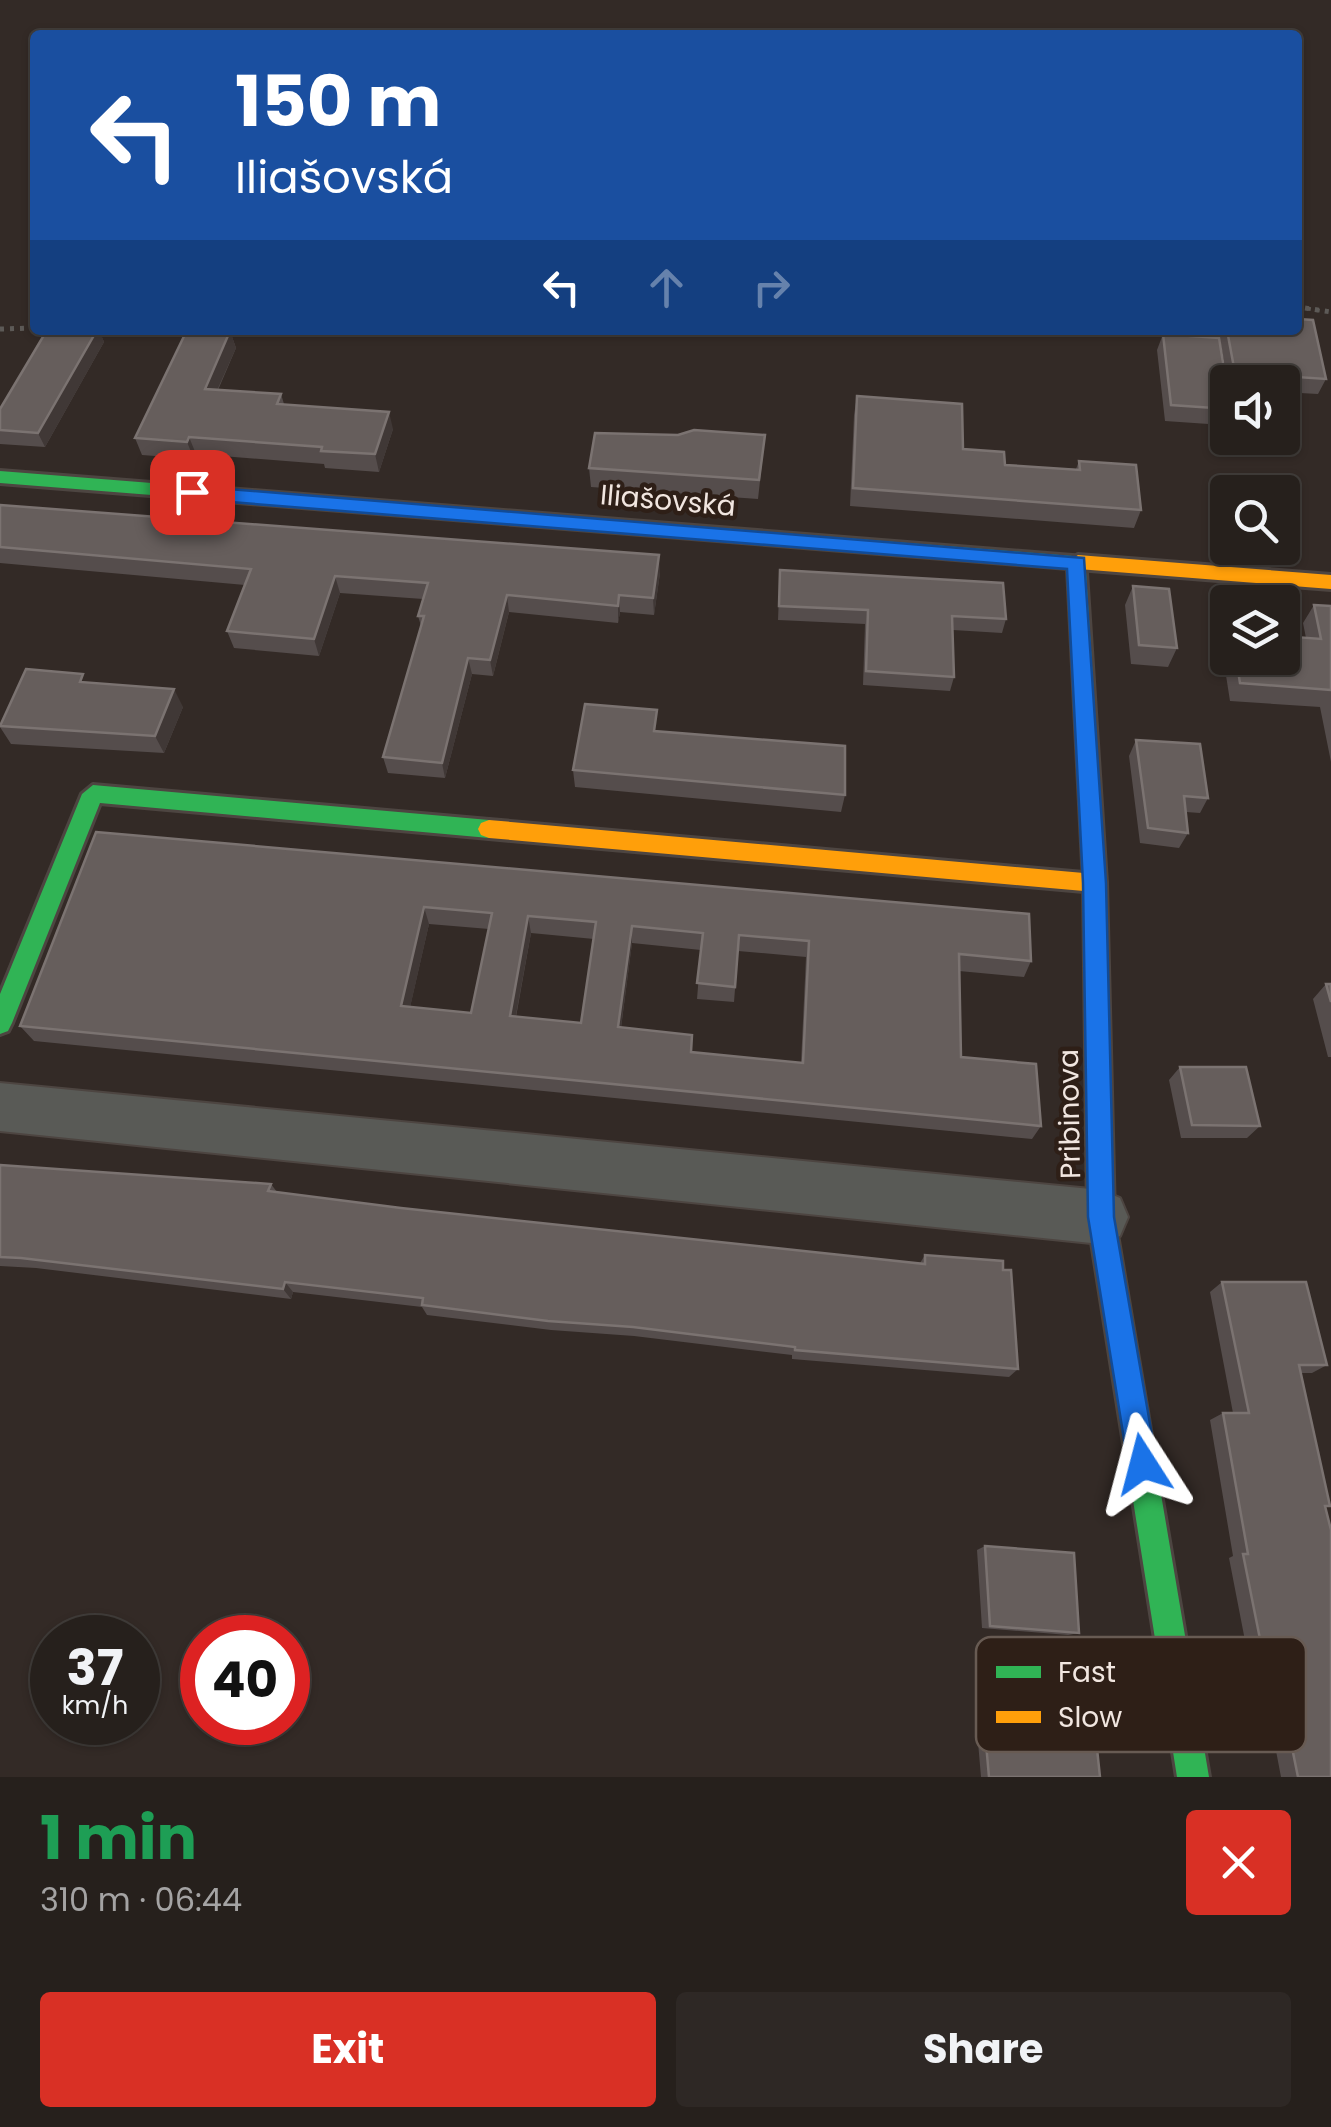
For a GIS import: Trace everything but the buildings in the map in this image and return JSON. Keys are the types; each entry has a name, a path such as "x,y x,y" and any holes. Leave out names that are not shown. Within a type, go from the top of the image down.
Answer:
{"street":[{"name":"Iliašovská","path":"0,477 1331,582"},
{"name":"Pribinova","path":"1077,562 1095,883 1101,1217 1170,1637"},
{"path":"0,1023 93,794 1095,883"},
{"path":"0,1108 1101,1217"},
{"name":"Pribinova","path":"1189,1752 1193,1777"}],"path":[{"path":"1302,308 1331,312"},
{"path":"0,330 30,328"}],"traffic: fast":[{"path":"0,477 1078,562"},
{"path":"1077,562 1095,883 1101,1217 1170,1637"},
{"path":"0,1023 93,794 489,829"},
{"path":"1189,1752 1193,1777"}],"traffic: slow":[{"path":"1078,562 1331,582"},
{"path":"489,829 1095,883"}],"route":[{"path":"192,492 1077,562 1095,883 1101,1217 1143,1464"}]}
